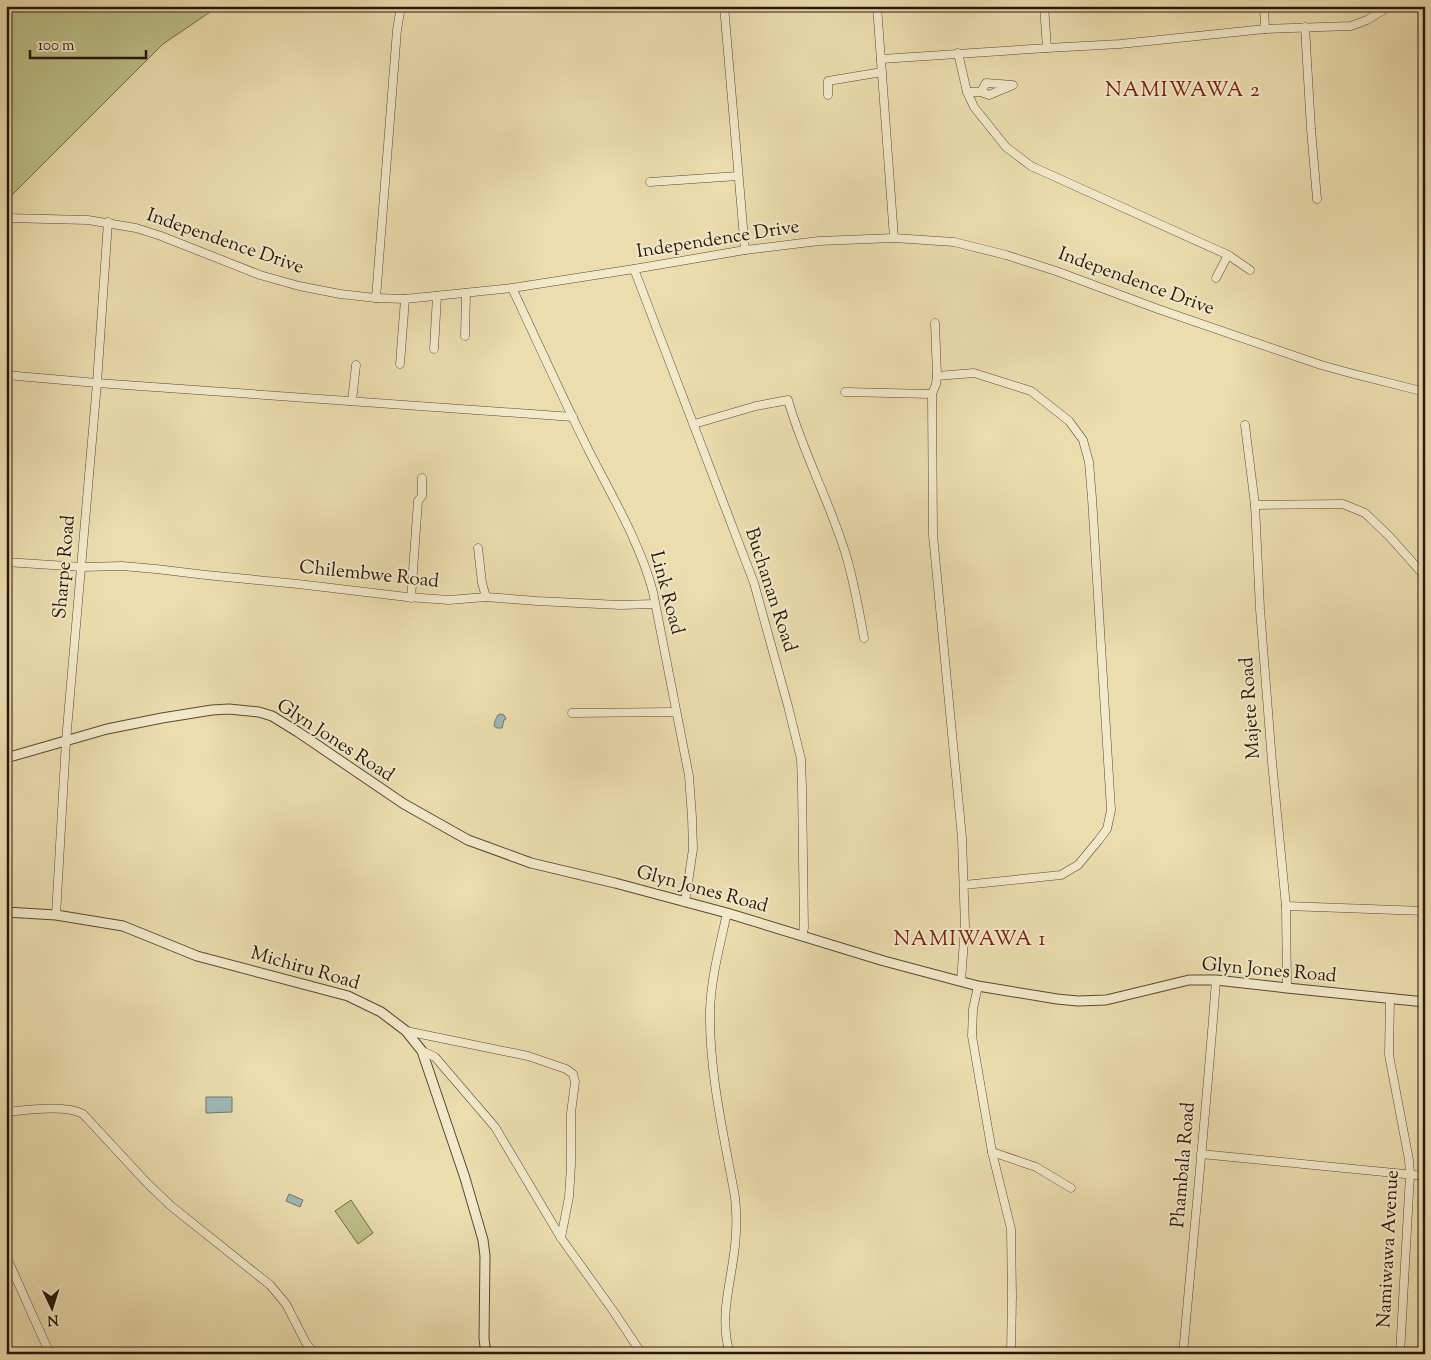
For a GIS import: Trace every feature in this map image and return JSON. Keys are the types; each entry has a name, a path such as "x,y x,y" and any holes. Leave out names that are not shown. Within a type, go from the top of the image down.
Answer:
{"street":[{"path":"376,298 396,40 401,6"},
{"path":"724,6 745,250"},
{"path":"877,6 894,238"},
{"path":"1044,6 1047,48"},
{"path":"1264,6 1265,29"},
{"path":"881,59 1120,44 1265,29 1351,26 1367,20 1382,11 1383,6"},
{"path":"1305,28 1317,199"},
{"path":"958,53 967,92 974,107 1006,147 1031,166 1228,255 1250,270"},
{"path":"828,95 828,80 882,72"},
{"path":"967,92 981,92"},
{"path":"650,182 738,176"},
{"name":"Independence Drive","path":"6,218 77,219 108,222 161,236 260,275 299,286 340,294 405,299 512,288 745,250 819,240 894,238 954,242 1006,255 1056,271 1321,364 1425,392"},
{"name":"Sharpe Road","path":"56,915 66,741 97,383 108,222"},
{"path":"1216,278 1228,255"},
{"name":"Buchanan Road","path":"634,269 754,584 788,706 800,760 804,876 804,928 802,936"},
{"name":"Link Road","path":"512,288 634,540 648,573 689,776 693,848 685,902"},
{"path":"465,336 466,293"},
{"path":"434,349 437,296"},
{"path":"400,364 405,299"},
{"path":"935,323 937,376 932,394 933,535 962,838 965,927 961,981"},
{"path":"352,400 356,365"},
{"path":"937,376 974,373 1031,391 1069,421 1083,440 1089,462 1092,498 1111,810 1108,829 1078,866 1061,875 964,885"},
{"path":"6,375 573,417"},
{"path":"845,392 932,394"},
{"path":"694,424 756,406 788,400 796,426 846,555 857,598 864,638"},
{"name":"Majete Road","path":"1245,425 1254,505 1269,734 1286,906 1287,988"},
{"path":"411,598 418,501 422,496 422,478"},
{"path":"1254,505 1342,504 1365,513 1389,536 1425,578"},
{"path":"478,548 482,583 486,597"},
{"name":"Chilembwe Road","path":"6,562 156,569 411,598 449,600 486,597 620,605 654,604"},
{"name":"Glyn Jones Road","path":"6,758 107,729 212,710 229,709 260,712 272,716 404,804 468,840 531,863 727,913 884,961 978,986 1078,1001 1106,1000 1188,980 1216,980 1425,1002"},
{"path":"572,713 676,712"},
{"path":"1286,906 1425,911"},
{"name":"Michiru Road","path":"6,912 56,915 123,926 197,956 348,996 381,1012 406,1030 422,1051 483,1240 485,1256 484,1331 486,1354"},
{"path":"727,913 714,976 710,1009 715,1079 735,1197 736,1214 736,1232 725,1305 726,1342 730,1354"},
{"name":"Phambala Road","path":"1183,1354 1210,1066 1216,980"},
{"path":"978,986 973,1009 972,1036 992,1152 1011,1229 1012,1296 1010,1354"},
{"name":"Namiwawa Avenue","path":"1390,998 1389,1055 1409,1160 1410,1175 1400,1354"},
{"path":"406,1030 528,1056 566,1069 573,1074 575,1082 571,1113 569,1189 561,1238"},
{"path":"422,1051 434,1057 495,1127 561,1238 642,1354"},
{"path":"6,1112 62,1108 83,1114 171,1206 270,1285 286,1304 306,1343 315,1354"},
{"path":"992,1152 1036,1167 1071,1188"},
{"path":"1201,1154 1425,1176"},
{"path":"6,1256 50,1354"}],"green space":[{"path":"6,6 219,6 163,44 6,201"},
{"path":"351,1200 373,1233 358,1244 335,1211"}],"water":[{"path":"500,714 504,715 506,719 502,728 497,728 494,726 494,723"},
{"path":"206,1097 232,1097 232,1112 206,1113"},
{"path":"289,1194 303,1200 300,1207 286,1201"}],"district":[{"name":"NAMIWAWA 2","path":"1183,91"},
{"name":"NAMIWAWA 1","path":"970,940"}]}
